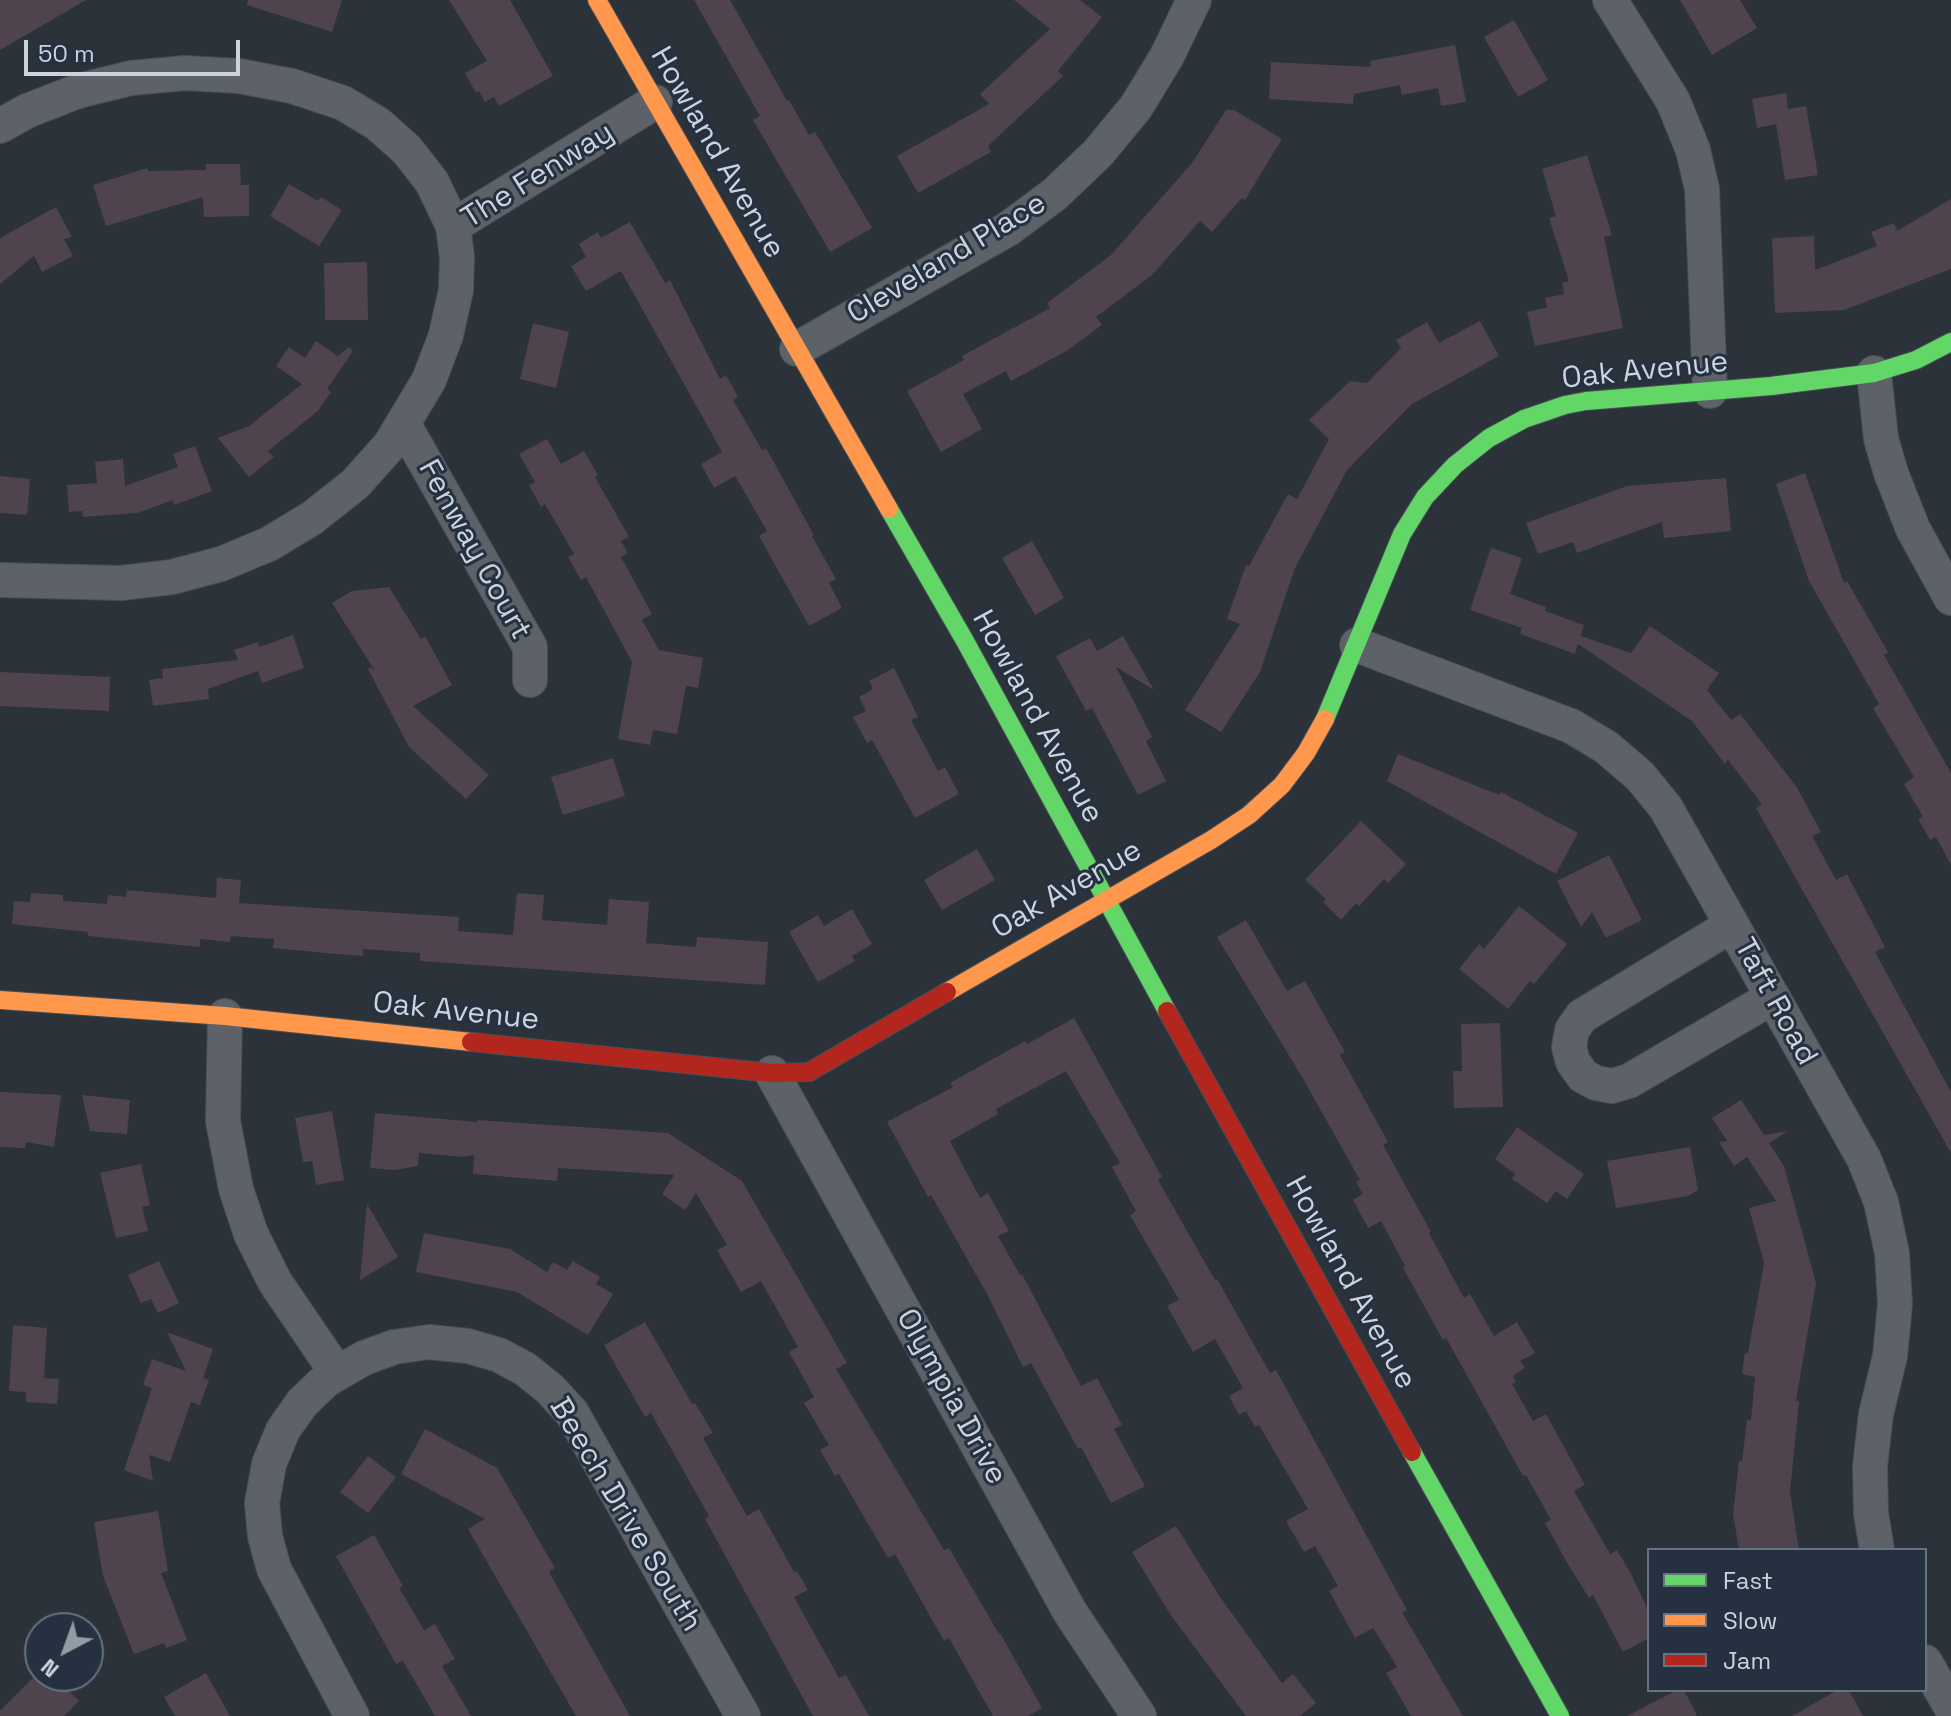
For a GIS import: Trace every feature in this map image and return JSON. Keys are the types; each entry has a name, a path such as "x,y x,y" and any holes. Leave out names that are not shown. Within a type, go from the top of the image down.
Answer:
{"street":[{"name":"Howland Avenue","path":"597,0 965,641 1105,901 1560,1716"},
{"name":"Cleveland Place","path":"797,349 1008,229 1055,194 1098,153 1136,107 1167,56 1194,0"},
{"path":"1610,0 1673,101 1693,150 1702,189 1710,391"},
{"path":"0,126 27,111 78,91 131,78 185,73 239,76 292,86 343,103 378,124 407,150 432,182 453,226"},
{"name":"The Fenway","path":"0,580 121,583 172,577 221,564 269,544 312,518 355,484 404,425 429,380 446,335 456,290 457,257 453,226 655,102"},
{"name":"Oak Avenue","path":"0,1000 225,1016 772,1073 809,1072 1249,815 1282,785 1319,729 1402,534 1425,497 1455,465 1489,438 1524,419 1565,405 1874,373 1916,360 1951,342"},
{"path":"1874,373 1881,439 1891,473 1913,529 1951,598"},
{"name":"Fenway Court","path":"404,425 530,647 530,680"},
{"name":"Taft Road","path":"1357,645 1571,726 1606,747 1640,776 1666,808 1864,1159 1881,1202 1892,1253 1895,1304 1890,1356 1876,1414 1870,1466 1871,1513 1877,1548"},
{"path":"1732,925 1582,1016 1572,1030 1569,1047 1573,1062 1583,1076 1596,1083 1612,1086 1629,1081 1773,997"},
{"path":"225,1016 223,1121 236,1189 251,1234 275,1282 337,1373"},
{"name":"Olympia Drive","path":"772,1073 1070,1612 1139,1716"},
{"name":"Beech Drive South","path":"352,1716 274,1569 265,1536 262,1503 269,1464 283,1430 302,1403 337,1373 364,1358 394,1347 429,1342 468,1346 499,1355 525,1369 550,1389 572,1413 743,1716"},
{"path":"1927,1665 1951,1707"}],"building":[{"path":"0,0 86,0 0,50"},
{"path":"248,0 342,0 332,32 247,5"},
{"path":"449,0 510,0 553,76 499,106 494,97 485,102 465,73 487,61"},
{"path":"694,0 730,0 787,101 809,135 815,132 872,228 830,252 753,120 760,116"},
{"path":"1014,0 1080,0 1102,17 1058,71 1063,76 988,146 991,152 918,193 897,156 989,104 980,94 1050,29"},
{"path":"1680,0 1740,0 1757,28 1712,55"},
{"path":"1514,20 1548,80 1518,97 1484,37"},
{"path":"1455,45 1466,102 1441,106 1438,88 1402,95 1400,85 1354,94 1353,104 1269,99 1271,62 1371,67 1370,61"},
{"path":"1786,93 1788,109 1806,106 1818,175 1785,180 1776,124 1757,128 1752,99"},
{"path":"1226,110 1234,110 1282,139 1245,200 1242,198 1212,232 1200,221 1152,275 1096,317 1102,325 1068,350 1011,381 1006,371 963,394 982,429 941,452 907,391 964,360 962,356 1050,308 1047,303 1111,255 1192,163"},
{"path":"1587,155 1612,235 1604,237 1623,328 1535,346 1527,312 1547,307 1545,298 1564,294 1562,283 1569,281 1549,218 1556,216 1542,169"},
{"path":"206,164 240,164 241,185 249,185 249,216 204,217 203,197 106,226 93,185 147,168 148,171 206,170"},
{"path":"289,184 318,201 321,197 342,210 319,246 270,216"},
{"path":"1951,199 1951,269 1844,310 1775,313 1772,238 1814,236 1815,270 1877,246 1871,232 1894,223 1897,231"},
{"path":"56,207 72,237 64,239 73,256 42,272 34,256 0,284 0,238"},
{"path":"630,222 665,283 670,280 720,379 726,375 738,397 733,400 762,450 766,448 836,579 829,583 842,608 809,626 759,536 767,531 735,476 714,488 701,464 722,452 621,271 586,291 571,266 586,257 579,244 598,232 601,238"},
{"path":"367,262 368,320 325,320 324,263"},
{"path":"1480,321 1499,356 1412,404 1347,470 1295,568 1260,672 1221,732 1185,710 1240,624 1227,619 1246,565 1249,566 1288,494 1297,499 1329,439 1309,420 1350,381 1367,383 1401,348 1396,340 1427,322 1439,343"},
{"path":"533,323 569,332 556,388 520,379"},
{"path":"316,341 338,356 349,347 353,351 327,389 331,392 318,411 268,451 274,457 249,477 218,438 249,426 302,384 276,366 289,347 305,358"},
{"path":"547,439 561,464 584,451 598,475 595,477 629,537 621,541 628,553 621,557 652,614 642,620 659,650 703,658 698,688 686,686 677,734 653,730 650,745 618,739 632,662 586,577 581,580 568,557 574,554 545,504 541,507 529,485 535,482 519,454"},
{"path":"195,446 212,491 174,505 173,500 137,513 83,517 82,511 69,512 67,485 97,483 95,462 123,459 125,486 178,467 173,454"},
{"path":"1805,473 1844,583 1847,581 1888,652 1884,655 1951,773 1951,865 1936,837 1930,840 1918,819 1923,817 1904,784 1914,777 1873,708 1879,704 1809,581 1776,484"},
{"path":"0,476 30,479 27,515 0,513"},
{"path":"1726,478 1731,531 1664,538 1662,522 1577,553 1573,542 1538,554 1526,523 1627,486"},
{"path":"1032,541 1064,598 1035,615 1002,558"},
{"path":"1491,548 1522,558 1510,594 1584,625 1581,636 1631,653 1650,626 1719,673 1707,690 1731,720 1740,714 1796,786 1821,832 1812,836 1836,880 1847,874 1885,947 1875,952 1951,1092 1951,1153 1756,808 1762,804 1728,760 1725,764 1692,721 1578,644 1575,654 1520,634 1522,628 1470,610"},
{"path":"389,587 421,639 425,636 452,685 413,706 489,775 466,799 409,747 368,669 370,667 375,671 332,603 352,591"},
{"path":"293,635 304,668 262,683 258,671 208,689 209,699 153,706 149,680 163,678 162,669 238,660 234,650 258,642 259,647"},
{"path":"1123,636 1154,690 1116,667 1152,737 1146,741 1166,781 1138,795 1092,708 1086,711 1056,656 1090,638 1097,651"},
{"path":"894,668 918,717 911,720 938,771 945,767 959,794 915,818 872,740 867,743 853,717 866,711 859,697 873,689 869,681"},
{"path":"0,672 110,677 109,711 0,706"},
{"path":"1398,754 1499,795 1501,792 1578,833 1556,874 1387,781"},
{"path":"613,758 625,796 563,815 551,777"},
{"path":"1361,821 1406,864 1388,883 1384,879 1359,906 1356,903 1341,920 1323,902 1326,899 1305,880"},
{"path":"977,849 995,880 942,910 924,880"},
{"path":"1609,855 1642,920 1606,938 1592,912 1581,927 1557,881"},
{"path":"217,878 241,880 239,903 459,917 458,931 513,935 517,893 544,895 542,920 607,925 609,899 649,902 646,943 696,947 697,937 768,942 765,985 420,961 420,953 363,949 363,956 337,954 273,948 274,939 231,936 230,942 200,939 200,947 88,936 88,932 12,924 14,901 30,902 31,893 63,895 63,901 107,904 108,895 126,897 127,890 216,898"},
{"path":"1519,906 1567,944 1534,984 1530,981 1508,1009 1459,969 1479,944 1484,949"},
{"path":"852,909 872,944 852,956 855,961 818,982 789,932 818,915 824,926"},
{"path":"1246,920 1287,991 1305,981 1345,1052 1340,1055 1388,1142 1383,1145 1464,1298 1470,1294 1494,1336 1517,1322 1535,1353 1520,1361 1525,1368 1513,1376 1516,1382 1512,1384 1533,1421 1546,1414 1585,1485 1574,1491 1610,1554 1617,1550 1631,1574 1647,1608 1647,1639 1623,1652 1593,1595 1589,1598 1569,1566 1545,1523 1551,1520 1446,1338 1443,1340 1381,1221 1368,1228 1353,1200 1363,1194 1356,1182 1360,1180 1217,937"},
{"path":"1074,1018 1162,1177 1158,1180 1270,1373 1276,1370 1407,1610 1402,1612 1463,1716 1411,1716 1386,1673 1397,1667 1373,1628 1355,1638 1329,1591 1338,1586 1315,1546 1304,1552 1286,1521 1308,1509 1259,1425 1255,1427 1246,1411 1239,1415 1229,1396 1243,1388 1215,1339 1193,1352 1167,1306 1179,1300 1130,1215 1136,1211 1112,1167 1120,1163 1066,1071 996,1109 998,1114 950,1141 980,1198 988,1193 1009,1231 998,1236 1022,1274 1081,1386 1097,1378 1122,1425 1114,1429 1145,1486 1111,1503 1031,1363 1023,1367 987,1294 931,1195 928,1197 887,1122 953,1087 950,1083 1025,1041 1027,1044"},
{"path":"1500,1023 1503,1107 1454,1108 1453,1071 1462,1071 1461,1024"},
{"path":"0,1092 61,1095 54,1147 26,1142 25,1148 0,1147"},
{"path":"82,1095 130,1100 127,1134 90,1131"},
{"path":"1741,1100 1764,1135 1788,1131 1769,1143 1784,1166 1816,1283 1796,1401 1799,1401 1790,1492 1799,1548 1739,1548 1733,1514 1739,1461 1742,1461 1747,1420 1751,1420 1755,1377 1742,1374 1764,1263 1749,1208 1776,1201 1747,1157 1734,1166 1719,1142 1727,1141 1712,1118"},
{"path":"332,1111 344,1180 316,1185 312,1161 303,1162 295,1118"},
{"path":"375,1113 668,1133 742,1181 847,1363 836,1369 944,1550 949,1548 1042,1708 1028,1716 993,1716 949,1638 944,1641 895,1554 888,1558 839,1474 835,1476 820,1450 829,1445 804,1403 814,1397 789,1352 798,1347 761,1281 741,1292 717,1250 727,1245 696,1193 685,1210 662,1194 674,1175 558,1168 557,1181 473,1174 474,1155 419,1153 418,1166 395,1170 370,1168"},
{"path":"1517,1127 1584,1174 1567,1199 1556,1191 1547,1203 1512,1179 1515,1174 1495,1159"},
{"path":"1690,1147 1698,1190 1688,1196 1616,1208 1607,1161"},
{"path":"141,1164 150,1205 142,1207 148,1231 116,1238 100,1173"},
{"path":"367,1204 398,1257 360,1280"},
{"path":"424,1233 510,1249 547,1272 553,1262 567,1270 573,1261 600,1277 596,1284 613,1294 588,1335 517,1292 416,1272"},
{"path":"159,1261 179,1303 158,1313 151,1299 141,1303 128,1275"},
{"path":"645,1322 692,1404 695,1403 713,1433 703,1438 747,1516 759,1509 794,1572 797,1571 808,1590 794,1597 839,1678 846,1675 869,1716 813,1716 705,1519 709,1516 651,1413 645,1417 604,1345"},
{"path":"13,1325 47,1328 44,1378 59,1379 57,1404 26,1402 26,1392 9,1391"},
{"path":"167,1332 213,1349 203,1378 209,1380 200,1405 191,1402 170,1462 149,1455 153,1481 124,1470 152,1388 143,1385 152,1359 186,1371"},
{"path":"425,1429 497,1468 555,1568 549,1572 630,1716 576,1716 468,1529 485,1519 401,1474"},
{"path":"368,1456 396,1477 368,1513 340,1492"},
{"path":"158,1511 168,1571 161,1573 187,1640 166,1648 164,1643 134,1654 103,1576 94,1522"},
{"path":"1176,1526 1220,1597 1282,1683 1293,1674 1316,1703 1300,1716 1246,1716 1170,1614 1132,1552"},
{"path":"374,1535 403,1586 399,1588 424,1630 435,1624 455,1659 442,1666 471,1716 435,1716 403,1661 396,1664 336,1556"},
{"path":"206,1673 230,1716 175,1716 164,1697"},
{"path":"24,1687 24,1692 70,1692 79,1701 64,1716 0,1716 0,1711"},
{"path":"1673,1692 1685,1692 1697,1716 1627,1716"},
{"path":"1834,1692 1850,1692 1863,1716 1792,1716"}],"traffic: fast":[{"path":"1325,719 1402,534 1425,497 1455,465 1489,438 1524,419 1565,405 1874,373 1916,360 1951,342"},
{"path":"889,509 965,641 1167,1011"},
{"path":"1412,1452 1560,1716"}],"traffic: slow":[{"path":"597,0 889,509"},
{"path":"947,992 1249,815 1282,785 1306,753 1325,719"},
{"path":"0,1000 225,1016 471,1042"}],"traffic: jam":[{"path":"471,1042 772,1073 809,1072 947,992"},
{"path":"1167,1011 1412,1452"}]}
